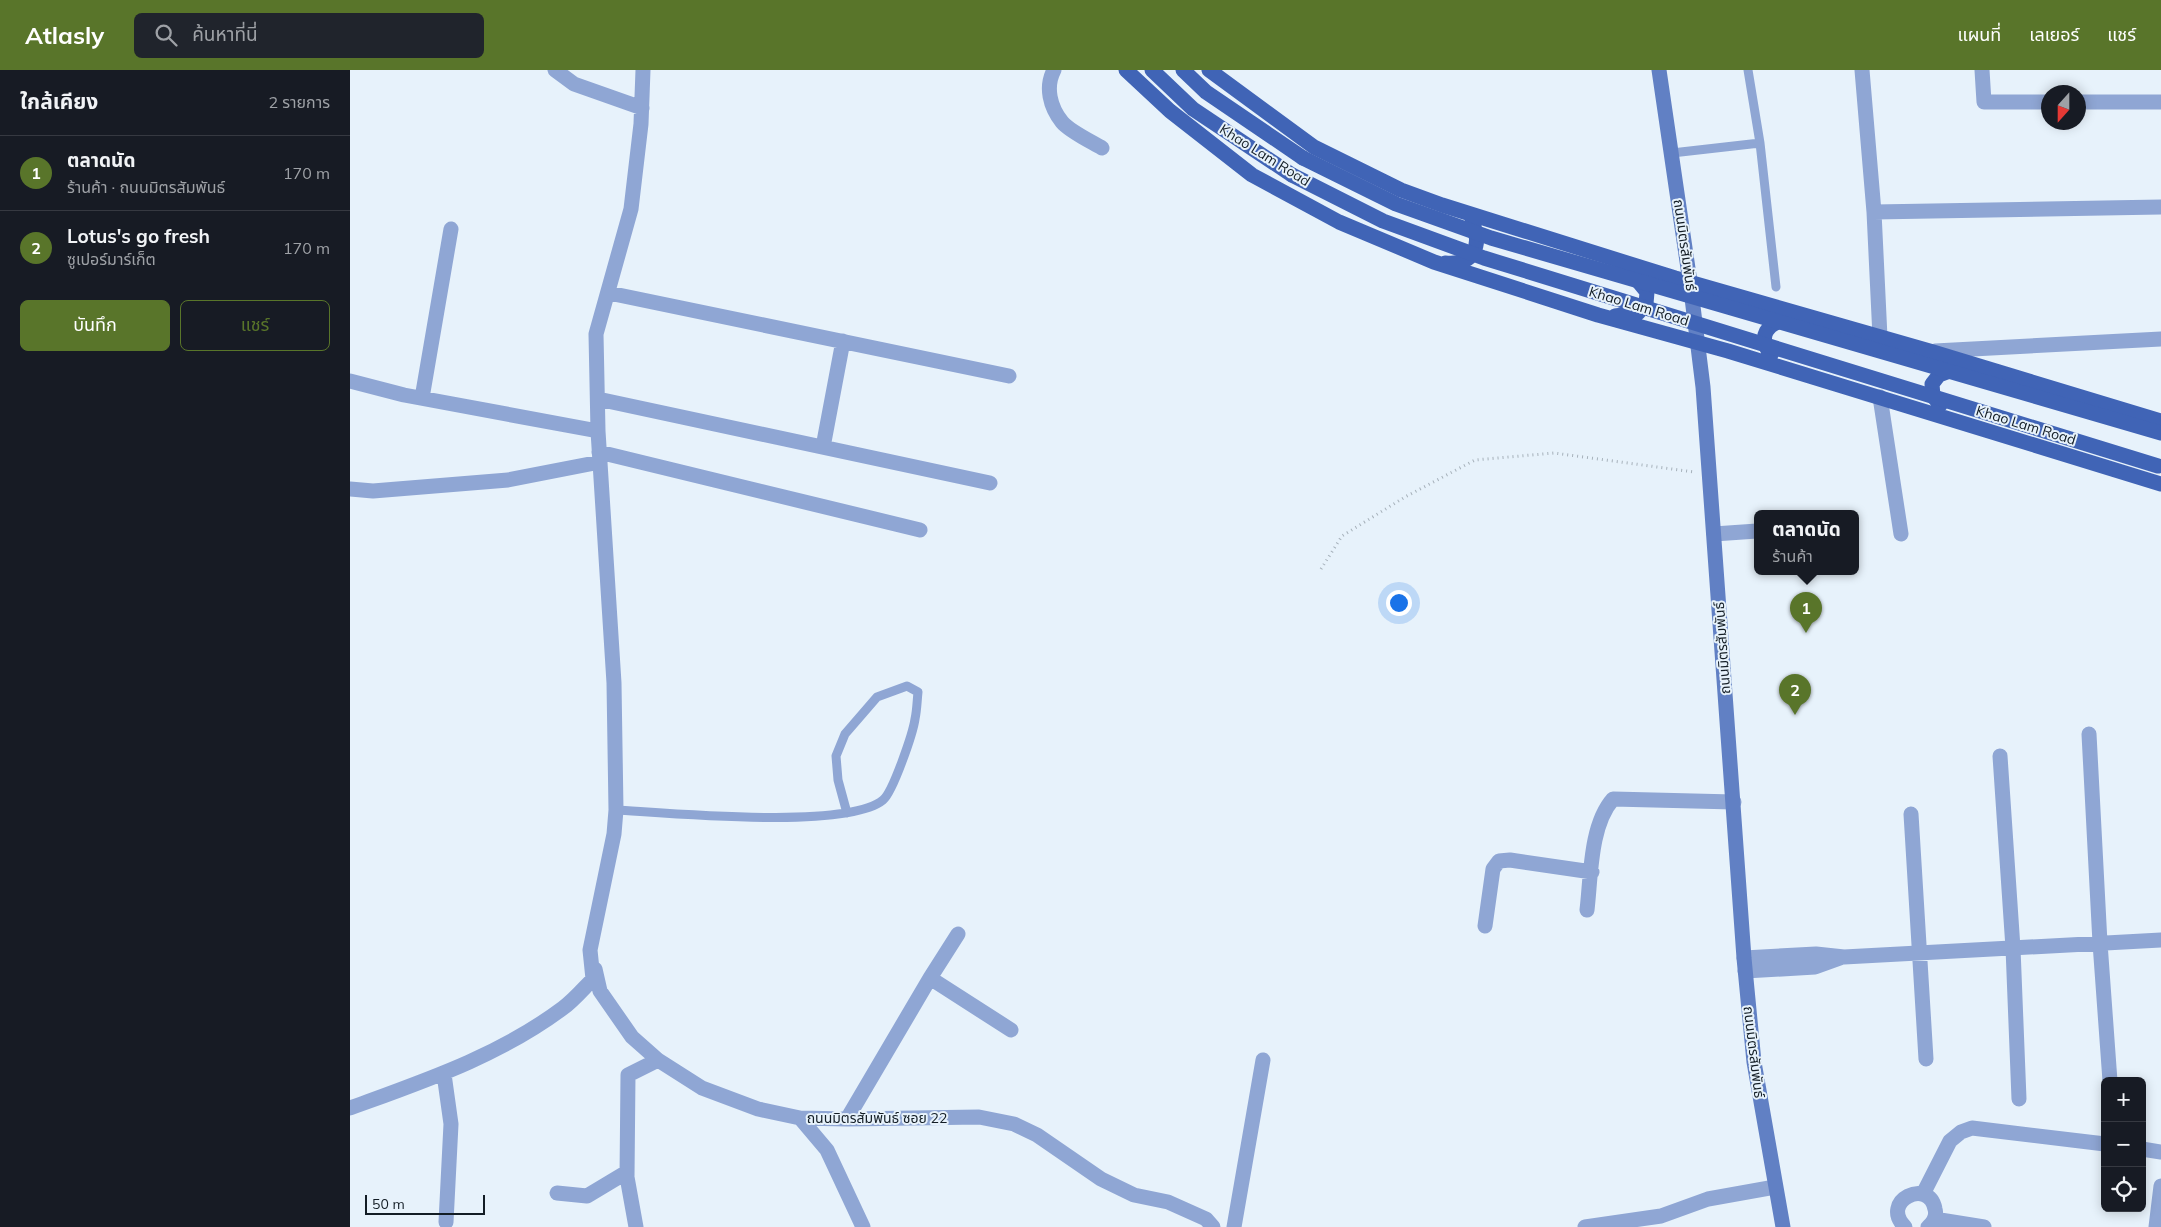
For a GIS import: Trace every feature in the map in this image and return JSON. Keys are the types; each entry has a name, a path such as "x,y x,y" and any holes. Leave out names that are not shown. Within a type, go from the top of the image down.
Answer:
{"main road":[{"path":"1126,70 1170,111 1252,175 1339,222 1434,262 1598,315 1697,342 2161,484"},
{"name":"Khao Lam Road","path":"1152,70 1193,109 1292,175 1383,221 1484,258 2160,467"},
{"name":"Khao Lam Road","path":"1183,70 1206,92 1303,158 1396,204 1492,238 2161,433"},
{"path":"1209,70 1314,146 1401,190 1442,205 1690,282 1828,321 2161,421"},
{"path":"1434,262 1456,264 1464,262 1472,255 1476,239 1472,220 1442,205"},
{"path":"1598,315 1631,316 1638,313 1646,304 1647,292 1631,272 1610,257"},
{"path":"1804,375 1786,367 1773,357 1765,347 1764,335 1771,325 1781,321 1799,318 1828,321"},
{"path":"1977,427 1941,407 1933,396 1932,384 1939,375 1949,370 1994,371"}],"street":[{"path":"555,70 574,84 642,108"},
{"path":"350,1108 444,1074 520,1037 564,1007 593,979 590,950 614,834 616,810 614,683 598,431 596,334 610,292 631,209 642,108 643,70"},
{"path":"1054,70 1050,79 1051,103 1063,124 1102,148"},
{"name":"ถนนมิตรสัมพันธ์","path":"1659,70 1690,282 1710,474 1745,965 1754,1062 1783,1227"},
{"path":"1862,70 1874,212 1880,337"},
{"path":"1982,70 1984,102 2041,102"},
{"path":"2086,102 2161,102"},
{"path":"1874,212 2161,207"},
{"path":"422,398 451,229"},
{"path":"610,292 1009,376"},
{"path":"1933,352 2161,339"},
{"path":"823,447 843,341"},
{"path":"350,381 422,398 598,431"},
{"path":"1880,397 1901,534"},
{"path":"598,399 990,483"},
{"path":"350,489 373,491 508,480 600,457 920,530"},
{"path":"1714,534 1754,530"},
{"path":"2089,734 2100,943 2110,1077"},
{"path":"2000,756 2013,948 2019,1099"},
{"path":"1587,910 1598,826 1606,807 1613,799 1734,802"},
{"path":"1911,814 1926,1059"},
{"path":"1485,926 1493,869 1499,861 1510,860 1592,872"},
{"path":"847,1119 958,934"},
{"path":"1745,965 1816,954 1844,957 2161,940"},
{"name":"ถนนมิตรสัมพันธ์ ซอย 22","path":"590,950 600,991 632,1038 658,1060 702,1088 758,1109 800,1118 980,1117 1014,1124 1037,1135 1101,1179 1134,1195 1176,1206 1206,1219 1213,1227"},
{"path":"930,978 1011,1030"},
{"path":"636,1227 627,1172 628,1075 658,1060"},
{"path":"1234,1227 1263,1060"},
{"path":"444,1074 451,1124 446,1222"},
{"path":"800,1118 827,1150 863,1227"},
{"path":"1923,1194 1950,1141 1961,1132 1972,1128 2101,1144"},
{"path":"2146,1150 2161,1152"},
{"path":"557,1193 587,1196 627,1172"},
{"path":"2156,1227 2161,1186"},
{"path":"1585,1227 1660,1216 1708,1199 1775,1187"},
{"path":"1903,1227 1898,1214 1901,1202 1910,1194 1923,1194 1933,1202 1936,1213 1931,1223 1984,1227"}],"lane":[{"path":"1748,70 1760,143 1776,287"},
{"path":"1672,153 1760,143"},
{"path":"616,810 806,817 847,813 874,806 885,798 898,771 916,719 918,692 907,686 877,697 845,734 836,756 838,780 847,813"}],"path":[{"path":"1321,569 1342,536 1405,497 1474,460 1554,453 1710,474"}],"place":[{"name":"ตลาดนัด","path":"1806,633"},
{"name":"Lotus's go fresh","path":"1795,715"}]}
